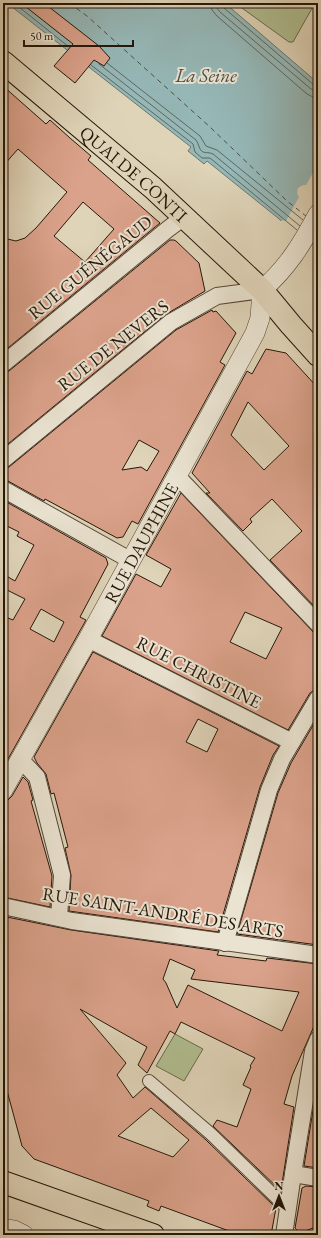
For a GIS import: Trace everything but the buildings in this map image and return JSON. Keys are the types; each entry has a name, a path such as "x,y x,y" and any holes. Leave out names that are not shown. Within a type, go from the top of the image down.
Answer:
{"main road":[{"name":"QUAI DE CONTI","path":"3,62 153,188 262,290 290,325 318,355"},
{"path":"3,1182 153,1235"}],"street":[{"path":"262,290 285,267 305,239 318,214"},
{"name":"RUE GUÉNÉGAUD","path":"3,364 162,233 184,217"},
{"name":"RUE DE NEVERS","path":"3,460 171,322 217,296 262,290"},
{"name":"RUE DAUPHINE","path":"3,790 88,639 255,333 260,318 262,290"},
{"path":"176,476 318,624"},
{"path":"3,489 130,560"},
{"name":"RUE CHRISTINE","path":"88,639 292,742"},
{"path":"226,943 270,790 282,759 292,742 314,714 318,698"},
{"path":"20,759 36,777 62,875 58,917"},
{"name":"RUE SAINT-ANDRÉ DES ARTS","path":"3,906 72,921 318,955"},
{"path":"284,1235 293,1174 314,1070 313,1051 318,1039"},
{"path":"149,1081 211,1134 288,1209"},
{"path":"293,1174 318,1178"},
{"path":"3,1228 14,1230 24,1235"}],"green space":[{"path":"235,3 315,3 293,42 289,42"},
{"path":"175,1034 203,1049 184,1081 156,1066"}],"water":[{"name":"La Seine","path":"7,3 224,3 233,10 318,83 318,254 278,218 207,161 204,164 188,151 191,147"}],"pier":[{"path":"318,164 318,256 279,222 283,220 286,221 299,197 297,193 298,188 306,185"}],"ferry route":[{"path":"69,3 87,16 210,127 287,201 306,216"}]}
